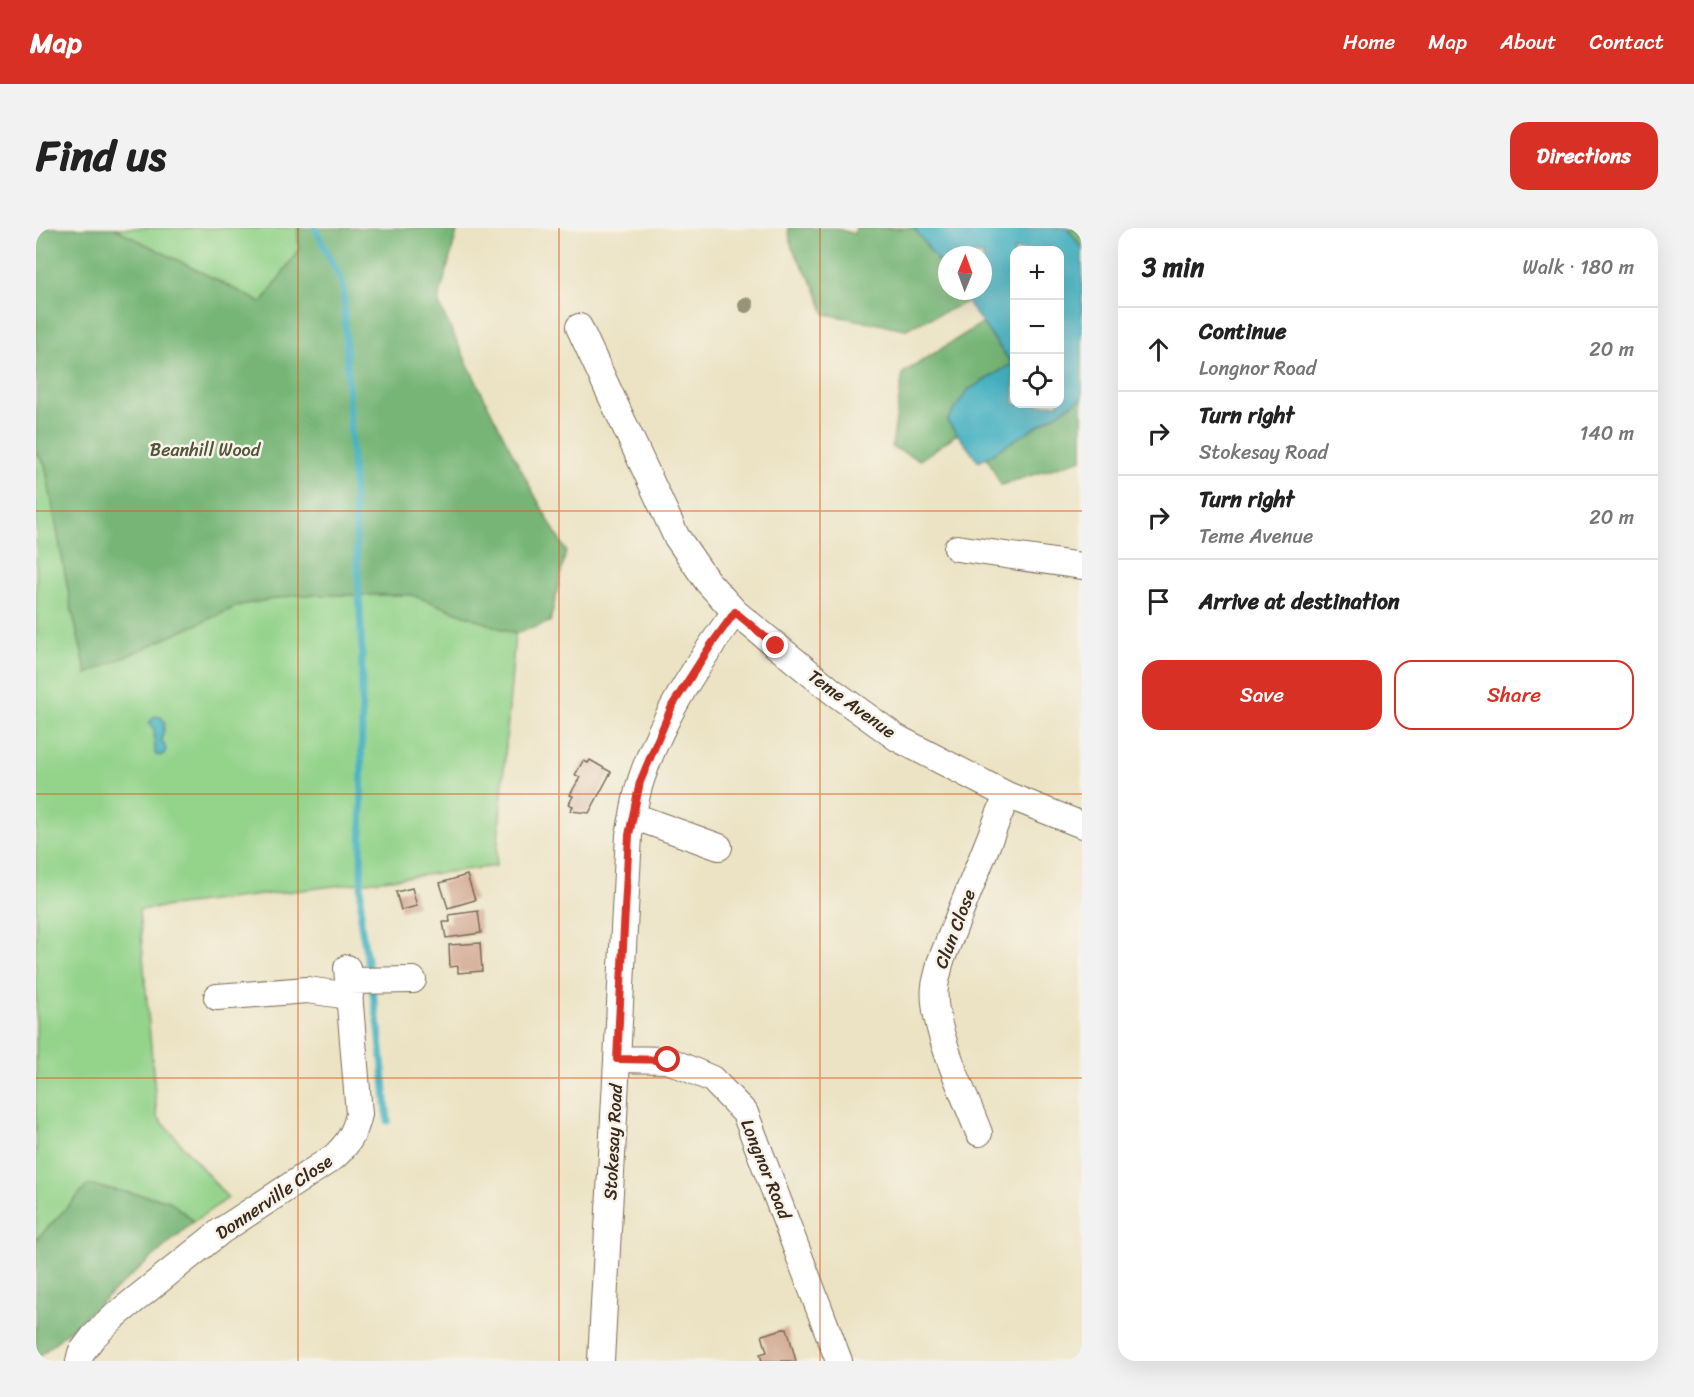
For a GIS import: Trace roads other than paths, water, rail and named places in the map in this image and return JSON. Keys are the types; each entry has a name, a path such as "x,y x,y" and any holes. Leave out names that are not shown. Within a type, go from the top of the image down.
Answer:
{"street":[{"name":"Teme Avenue","path":"579,327 676,536 706,581 735,612 832,691 897,738 1007,795 1082,825"},
{"path":"957,548 1082,566"},
{"name":"Stokesay Road","path":"601,1361 629,835 640,782 672,706 735,612"},
{"name":"Clun Close","path":"979,1133 947,1051 936,1011 935,987 940,963 1007,795"},
{"path":"633,816 720,847"},
{"path":"217,997 307,990 350,981 402,980"},
{"name":"Donnerville Close","path":"79,1361 81,1353 93,1337 116,1315 221,1231 334,1157 347,1145 356,1130 359,1114 350,981"},
{"name":"Longnor Road","path":"617,1059 668,1060 712,1079 745,1113 839,1361"}],"water":[{"path":"914,228 1067,228 1082,248 1082,398 979,462 947,421 968,390 1010,365 1010,408 1064,408 1064,246 1010,246 1010,361 966,300 992,300 992,246 938,246 938,261"},
{"path":"155,716 161,717 165,722 162,740 166,749 164,754 159,756 155,754 154,729 149,723"}],"waterway":[{"path":"315,228 343,284 362,651 361,924 379,1029 388,1121"}],"park label":[{"name":"Beanhill Wood","path":"205,450"}]}
